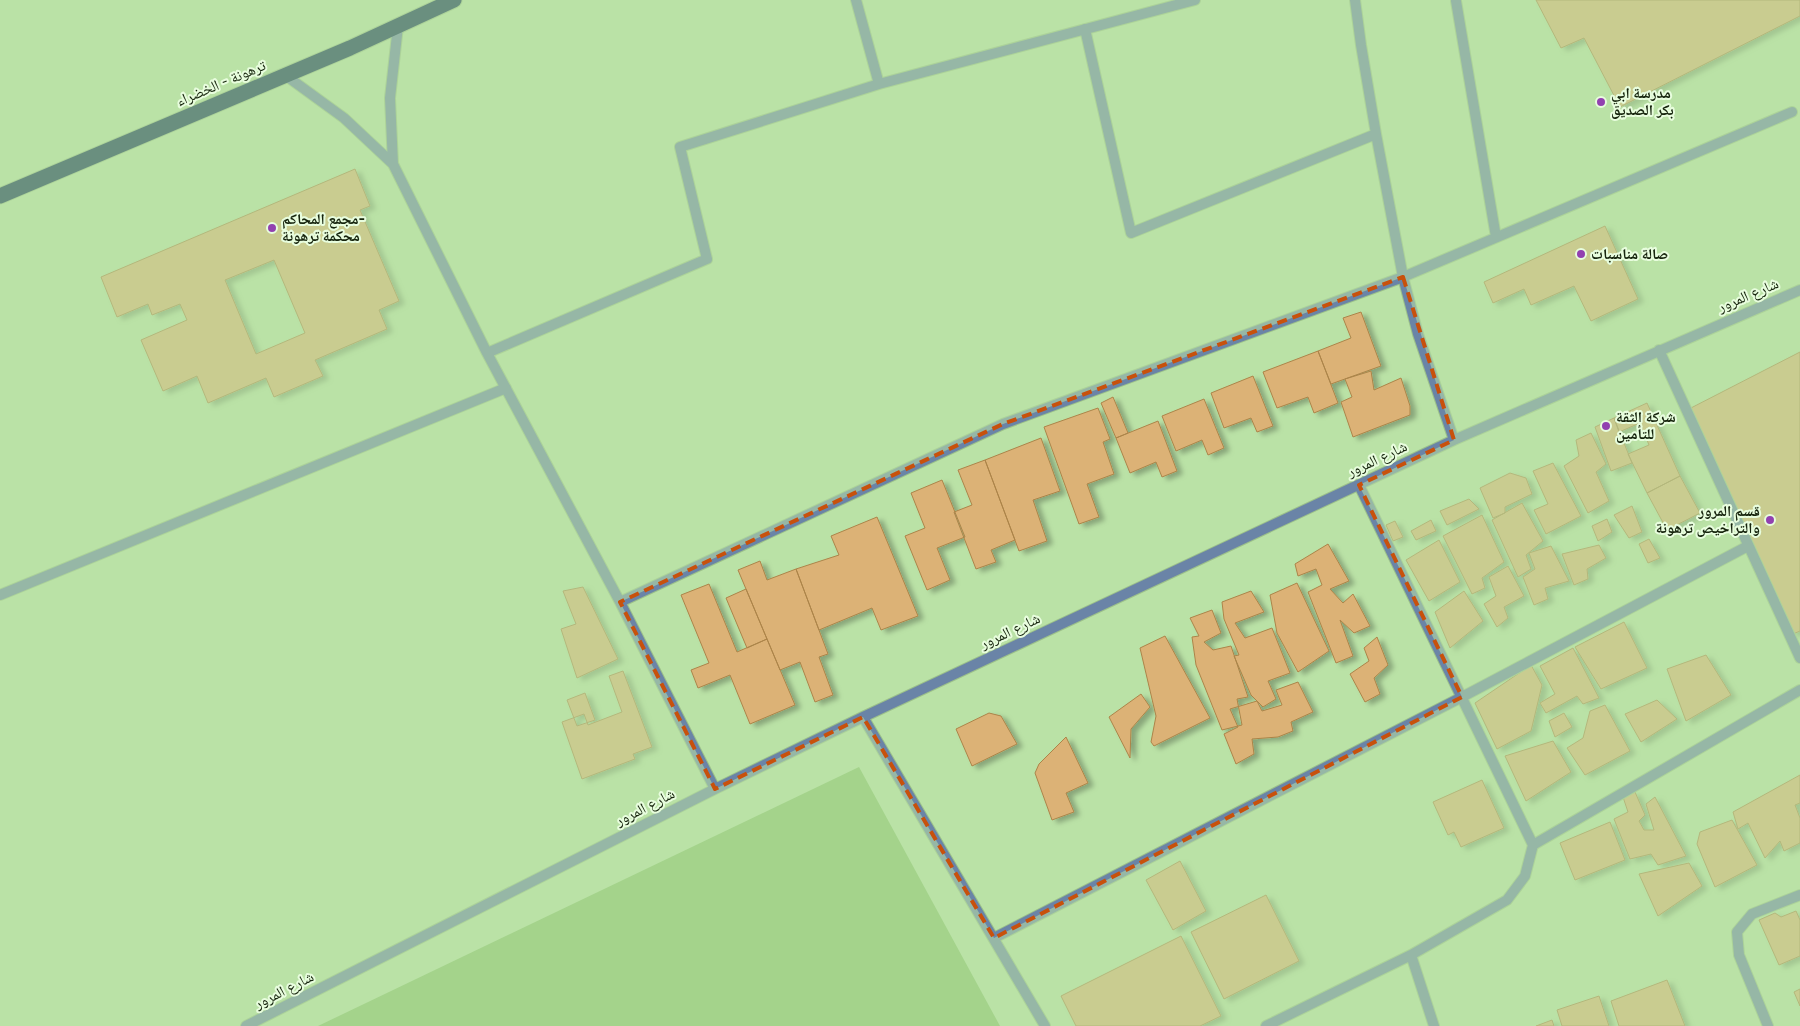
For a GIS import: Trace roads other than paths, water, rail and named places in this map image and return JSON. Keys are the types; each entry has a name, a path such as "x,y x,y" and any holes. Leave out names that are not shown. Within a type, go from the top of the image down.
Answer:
{"highway":[{"name":"ترهونة - الخضراء","path":"0,196 350,48 454,0"}],"street":[{"path":"856,0 879,84"},
{"path":"487,353 706,260 680,147 879,84 1195,0"},
{"path":"1355,0 1376,134 1403,277 1418,334 1454,440"},
{"path":"1456,1 1496,238"},
{"path":"393,164 390,98 398,26"},
{"path":"1085,29 1132,233 1376,134"},
{"path":"285,75 344,118 393,164 487,353 620,602 715,789"},
{"path":"620,602 1004,424 1403,277 1792,112"},
{"name":"شارع المرور","path":"246,1026 863,716 1454,440 1800,290"},
{"path":"1658,350 1800,658"},
{"path":"0,595 506,388"},
{"path":"1266,1026 1411,955 1507,900 1525,876 1533,844 1359,485"},
{"path":"994,938 1462,697 1748,546"},
{"path":"1533,844 1800,690"},
{"path":"863,716 1045,1026"},
{"path":"1768,1026 1738,955 1737,932 1752,914 1800,895"},
{"path":"1411,955 1434,1026"}],"place":[{"name":"مدرسة ابي بكر الصديق","path":"1601,102"},
{"name":"مجمع المحاكم- محكمة ترهونة","path":"272,228"},
{"name":"صالة مناسبات","path":"1581,254"},
{"name":"شركة الثقة للتأمين","path":"1606,426"},
{"name":"قسم المرور والتراخيص ترهونة","path":"1770,520"}]}
